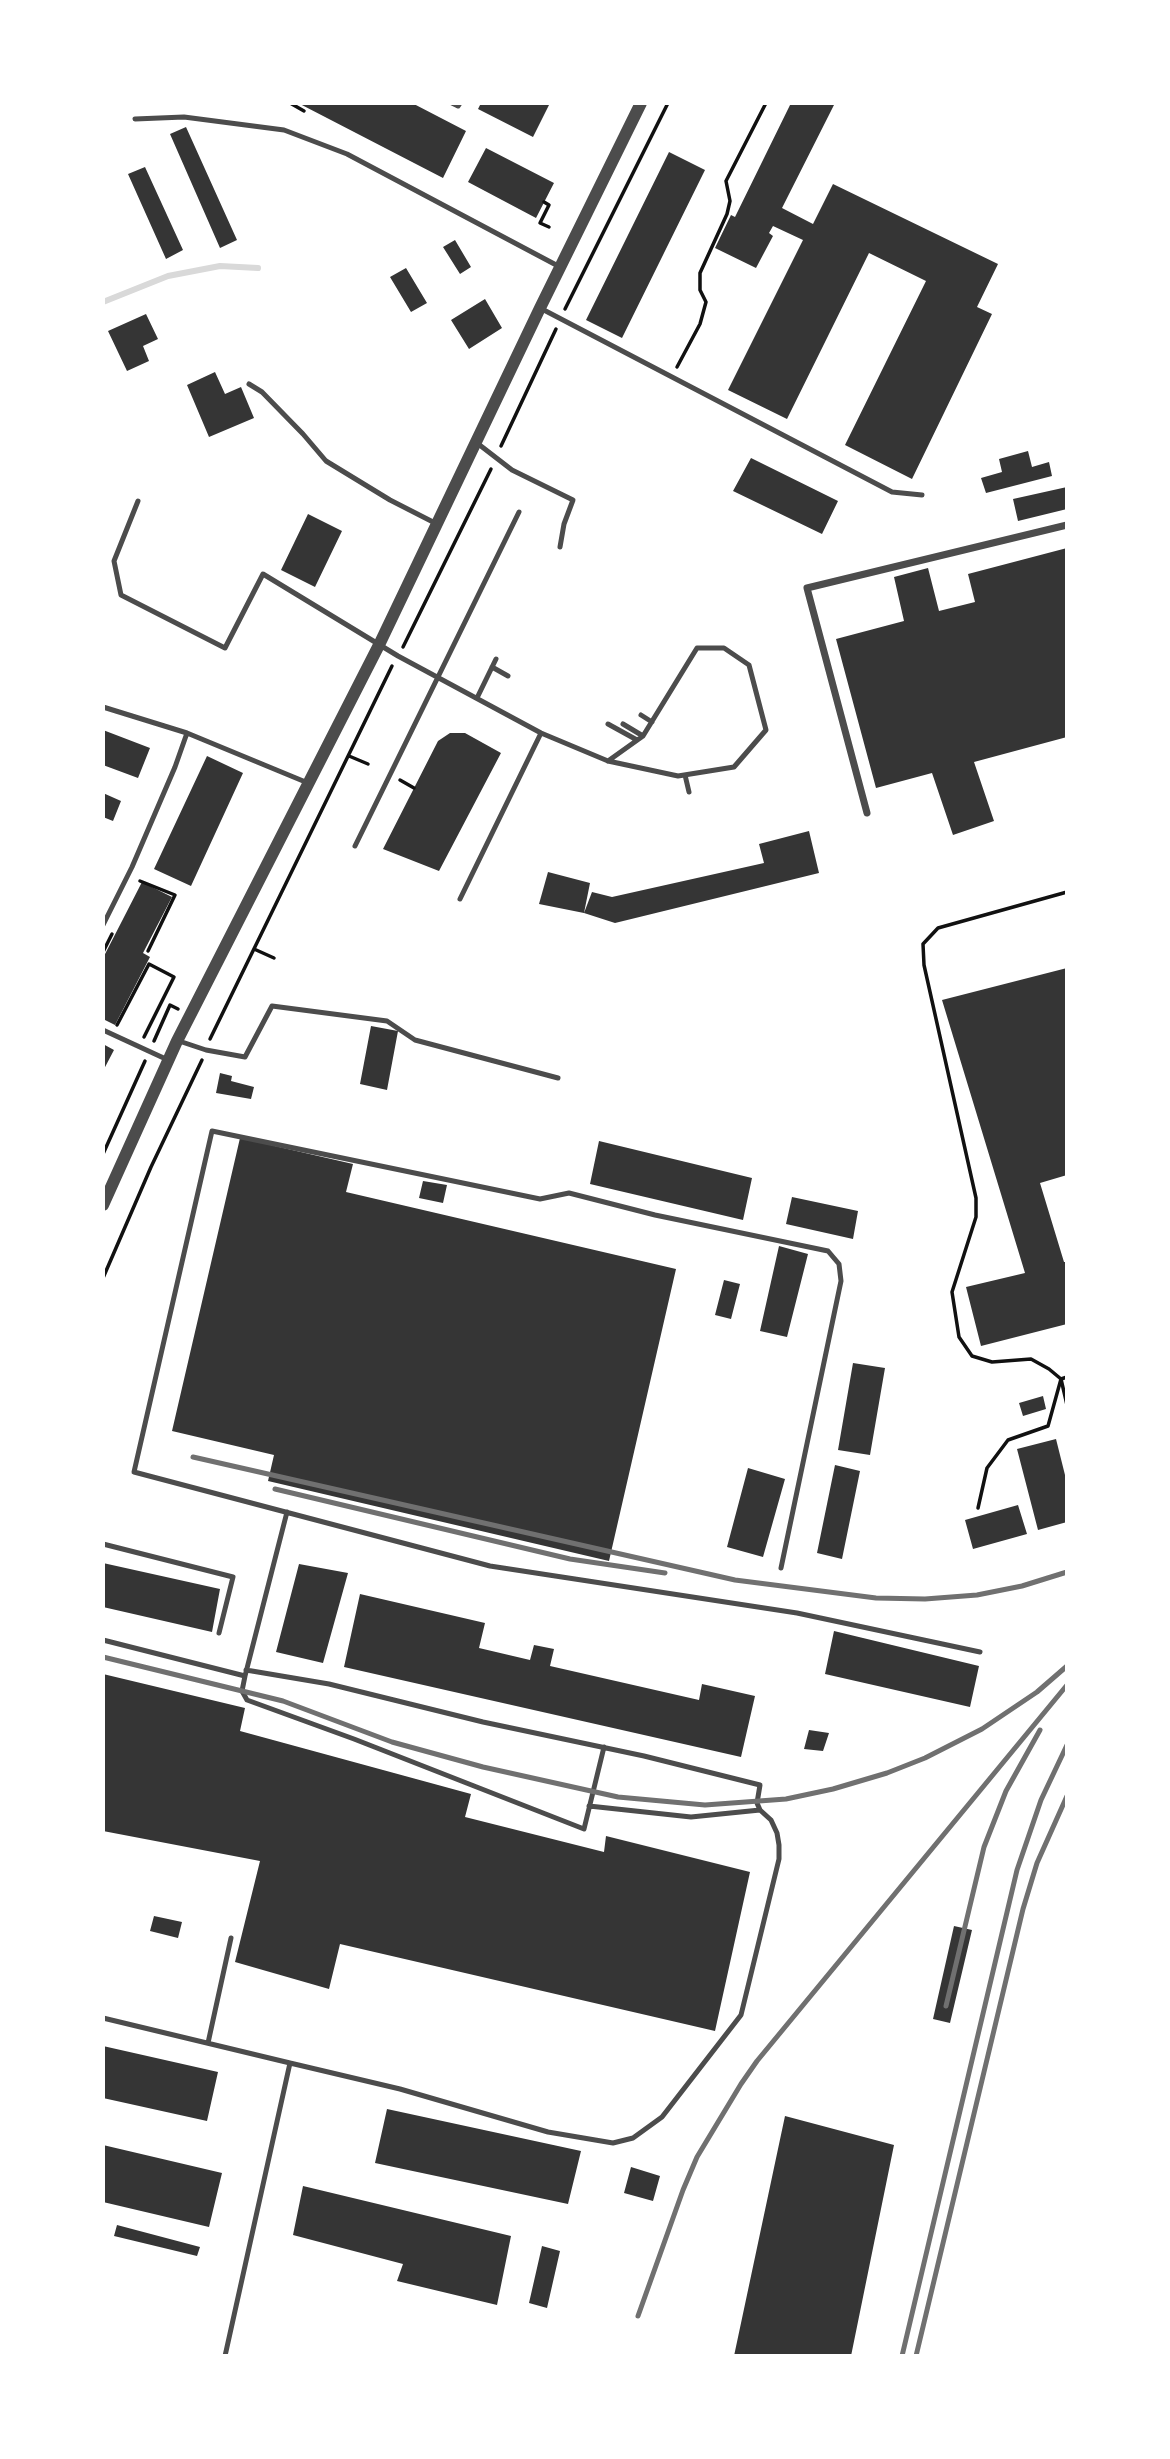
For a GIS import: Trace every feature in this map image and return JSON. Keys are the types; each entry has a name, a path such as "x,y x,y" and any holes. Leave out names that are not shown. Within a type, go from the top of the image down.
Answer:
{"street":[{"path":"103,1205 177,1041 379,645 641,103"},
{"path":"867,813 807,588 1067,524"}],"lane":[{"path":"452,103 458,106 460,103"},
{"path":"135,119 184,117 284,130 346,154 560,267"},
{"path":"540,308 892,492 922,495"},
{"path":"249,384 262,392 326,461 436,524"},
{"path":"475,442 512,470 573,500 564,524 561,547"},
{"path":"138,501 114,561 121,595 225,648 263,574 379,645 541,733 608,761 678,776 734,767 766,730 749,666 724,648 697,648 643,736 608,761"},
{"path":"355,846 519,512"},
{"path":"477,698 496,659"},
{"path":"492,667 508,676"},
{"path":"103,707 187,733 308,783"},
{"path":"641,715 652,722"},
{"path":"608,724 636,740"},
{"path":"623,724 643,736"},
{"path":"103,925 132,867 187,733"},
{"path":"460,899 541,733"},
{"path":"685,775 689,792"},
{"path":"177,1041 206,1050 245,1057 272,1006 387,1021 415,1040 558,1078"},
{"path":"103,1030 169,1060"},
{"path":"781,1568 841,1282 839,1264 828,1251 655,1215 569,1193 540,1199 212,1130 134,1472 490,1566 797,1613 980,1652"},
{"path":"287,1512 245,1673 242,1691 247,1700 584,1829 604,1747"},
{"path":"103,1544 233,1577 219,1633"},
{"path":"103,1640 245,1673 329,1684 760,1785 757,1802 777,1832 779,1859 741,2015 662,2117 634,2138 613,2143 548,2132 400,2089 103,2018"},
{"path":"589,1805 691,1817 760,1810"},
{"path":"208,2043 230,1938"},
{"path":"225,2356 290,2063"}],"path":[{"path":"290,103 304,111"},
{"path":"568,302 668,103"},
{"path":"671,378 700,324 706,302 700,290 700,273 727,214 730,201 726,181 766,103"},
{"path":"544,202 549,205 540,223 549,228"},
{"path":"505,436 554,334"},
{"path":"407,640 489,473"},
{"path":"215,1027 390,671"},
{"path":"349,756 368,764"},
{"path":"398,779 414,788"},
{"path":"136,884 141,880 175,895 148,951"},
{"path":"1067,892 939,928 923,944 923,965 976,1198 976,1217 952,1292 959,1337 972,1356 992,1362 1031,1359 1061,1379 1067,1405"},
{"path":"103,952 114,930"},
{"path":"254,949 274,958"},
{"path":"114,1027 149,964 174,977 139,1047"},
{"path":"156,1037 170,1005"},
{"path":"103,1278 146,1178 199,1068"},
{"path":"103,1154 141,1070"},
{"path":"1061,1379 1067,1377"},
{"path":"978,1508 987,1468 1008,1440 1048,1426 1061,1379"}],"building":[{"path":"298,103 412,103 466,131 443,178"},
{"path":"481,103 550,103 533,137 478,109"},
{"path":"791,103 835,103 782,208 813,224 833,184 998,264 977,307 992,314 912,479 845,445 926,281 869,253 787,419 728,390 803,240 773,226 769,233 773,236 756,268 715,248 731,215 735,217"},
{"path":"186,127 237,240 220,248 170,134"},
{"path":"486,148 554,183 536,218 468,182"},
{"path":"669,152 705,170 622,338 586,320"},
{"path":"145,167 183,250 166,259 128,174"},
{"path":"455,240 471,267 460,274 443,247"},
{"path":"406,268 427,303 411,312 390,277"},
{"path":"485,299 502,328 469,349 451,320"},
{"path":"146,314 158,339 143,346 149,361 127,371 108,331"},
{"path":"215,372 225,394 241,387 254,418 209,437 187,385"},
{"path":"1028,451 1032,467 1049,462 1052,476 986,493 981,478 1002,472 999,459"},
{"path":"751,458 838,501 822,534 733,491"},
{"path":"1067,487 1067,509 1018,521 1013,499"},
{"path":"308,514 342,531 315,587 281,570"},
{"path":"1067,548 1067,737 974,762 994,821 953,835 932,773 876,788 836,639 904,621 894,577 928,568 939,611 975,602 968,574"},
{"path":"103,730 150,748 138,778 103,765"},
{"path":"450,733 465,733 501,753 439,871 383,849 438,741"},
{"path":"207,756 243,773 191,886 154,869"},
{"path":"103,793 121,801 113,821 103,817"},
{"path":"809,831 819,873 615,923 584,913 592,892 612,897 764,863 759,844"},
{"path":"548,872 590,883 584,913 539,904"},
{"path":"142,882 172,897 143,953 150,957 115,1025 103,1019 103,958"},
{"path":"1067,968 1067,1175 1040,1183 1064,1262 1067,1262 1067,1324 981,1346 966,1287 1025,1273 942,1000"},
{"path":"371,1026 398,1031 387,1090 360,1084"},
{"path":"103,1044 114,1050 103,1071"},
{"path":"220,1073 232,1076 231,1081 254,1087 251,1099 216,1093"},
{"path":"240,1138 353,1164 346,1192 676,1269 609,1561 268,1481 274,1455 172,1431"},
{"path":"599,1141 752,1178 743,1220 590,1184"},
{"path":"423,1181 447,1185 443,1203 419,1198"},
{"path":"792,1197 858,1211 853,1239 786,1224"},
{"path":"779,1246 808,1254 787,1337 760,1331"},
{"path":"724,1280 740,1284 731,1319 715,1315"},
{"path":"853,1363 885,1368 870,1455 838,1450"},
{"path":"1043,1396 1046,1409 1023,1416 1019,1403"},
{"path":"1056,1439 1067,1483 1067,1522 1038,1530 1017,1449"},
{"path":"835,1465 860,1471 842,1559 817,1553"},
{"path":"748,1468 785,1479 763,1557 727,1547"},
{"path":"1018,1505 1027,1534 973,1549 965,1520"},
{"path":"103,1563 220,1589 212,1632 103,1607"},
{"path":"299,1564 348,1573 323,1663 276,1652"},
{"path":"360,1594 485,1623 479,1648 530,1660 534,1645 554,1649 550,1666 699,1700 702,1684 755,1696 741,1757 344,1667"},
{"path":"834,1631 979,1666 970,1707 825,1674"},
{"path":"103,1674 245,1708 240,1731 471,1794 465,1817 604,1852 606,1836 750,1872 715,2031 340,1944 329,1989 235,1962 260,1861 103,1831"},
{"path":"809,1730 829,1733 823,1751 804,1749"},
{"path":"154,1916 182,1922 178,1938 150,1931"},
{"path":"954,1926 972,1930 950,2023 933,2019"},
{"path":"103,2046 218,2072 207,2121 103,2098"},
{"path":"387,2109 581,2151 568,2204 375,2163"},
{"path":"785,2116 894,2145 851,2356 734,2356"},
{"path":"103,2145 222,2173 209,2227 103,2202"},
{"path":"631,2167 660,2176 653,2201 624,2193"},
{"path":"303,2186 511,2236 497,2305 397,2281 403,2264 293,2235"},
{"path":"117,2225 200,2247 197,2256 114,2236"},
{"path":"542,2246 560,2251 547,2308 529,2303"}],"waterway":[{"path":"103,302 168,276 220,266 258,268"}],"railway":[{"path":"193,1457 735,1580 876,1598 925,1599 977,1595 1022,1586 1067,1572"},
{"path":"275,1489 570,1559 665,1573"},
{"path":"103,1657 283,1701 392,1742 483,1767 618,1797 705,1805 786,1799 887,1773 925,1758 982,1729 1037,1692 1067,1666"},
{"path":"638,2316 697,2157 741,2084 757,2061 1067,1685"},
{"path":"946,2006 984,1847 1006,1791 1040,1730"},
{"path":"902,2356 1017,1870 1041,1800 1067,1745"},
{"path":"916,2356 1023,1909 1037,1863 1067,1796"}]}
